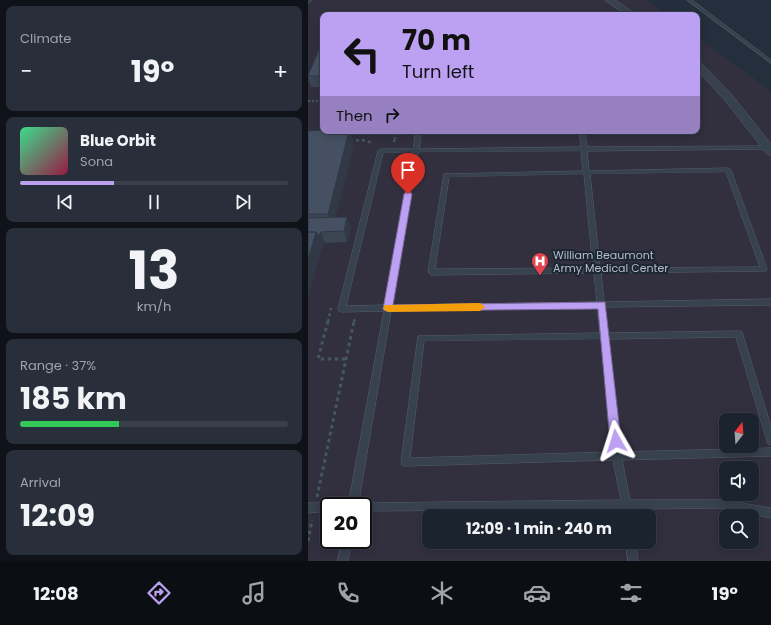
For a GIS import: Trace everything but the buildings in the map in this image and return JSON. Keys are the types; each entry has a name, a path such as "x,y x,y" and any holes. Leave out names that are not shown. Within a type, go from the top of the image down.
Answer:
{"street":[{"path":"609,0 628,12"},
{"path":"700,67 728,96 769,149"}],"lane":[{"path":"689,0 771,62"},
{"path":"355,497 419,134"},
{"path":"582,134 602,305 617,456 628,509"},
{"path":"769,149 381,151 342,309 771,302"},
{"path":"728,170 764,269 431,272 446,175 587,172 728,170"},
{"path":"771,441 738,334 421,338 405,462 771,452"},
{"path":"372,506 723,504 771,513"},
{"path":"343,561 345,549"},
{"path":"632,549 633,561"}],"path":[{"path":"308,100 320,101"},
{"path":"346,141 362,140 373,143"},
{"path":"308,540 311,508 357,309"}],"shaded area":[{"name":"William Beaumont Army Medical Center","path":"308,0 647,0 663,12 320,12 320,134 700,134 700,39 763,85 771,94 771,561 308,561"}],"slow traffic":[{"path":"388,307 388,309 480,307"}],"place":[{"name":"William Beaumont Army Medical Center","path":"540,276"}],"route":[{"path":"408,194 388,309 602,305 616,441"}]}
